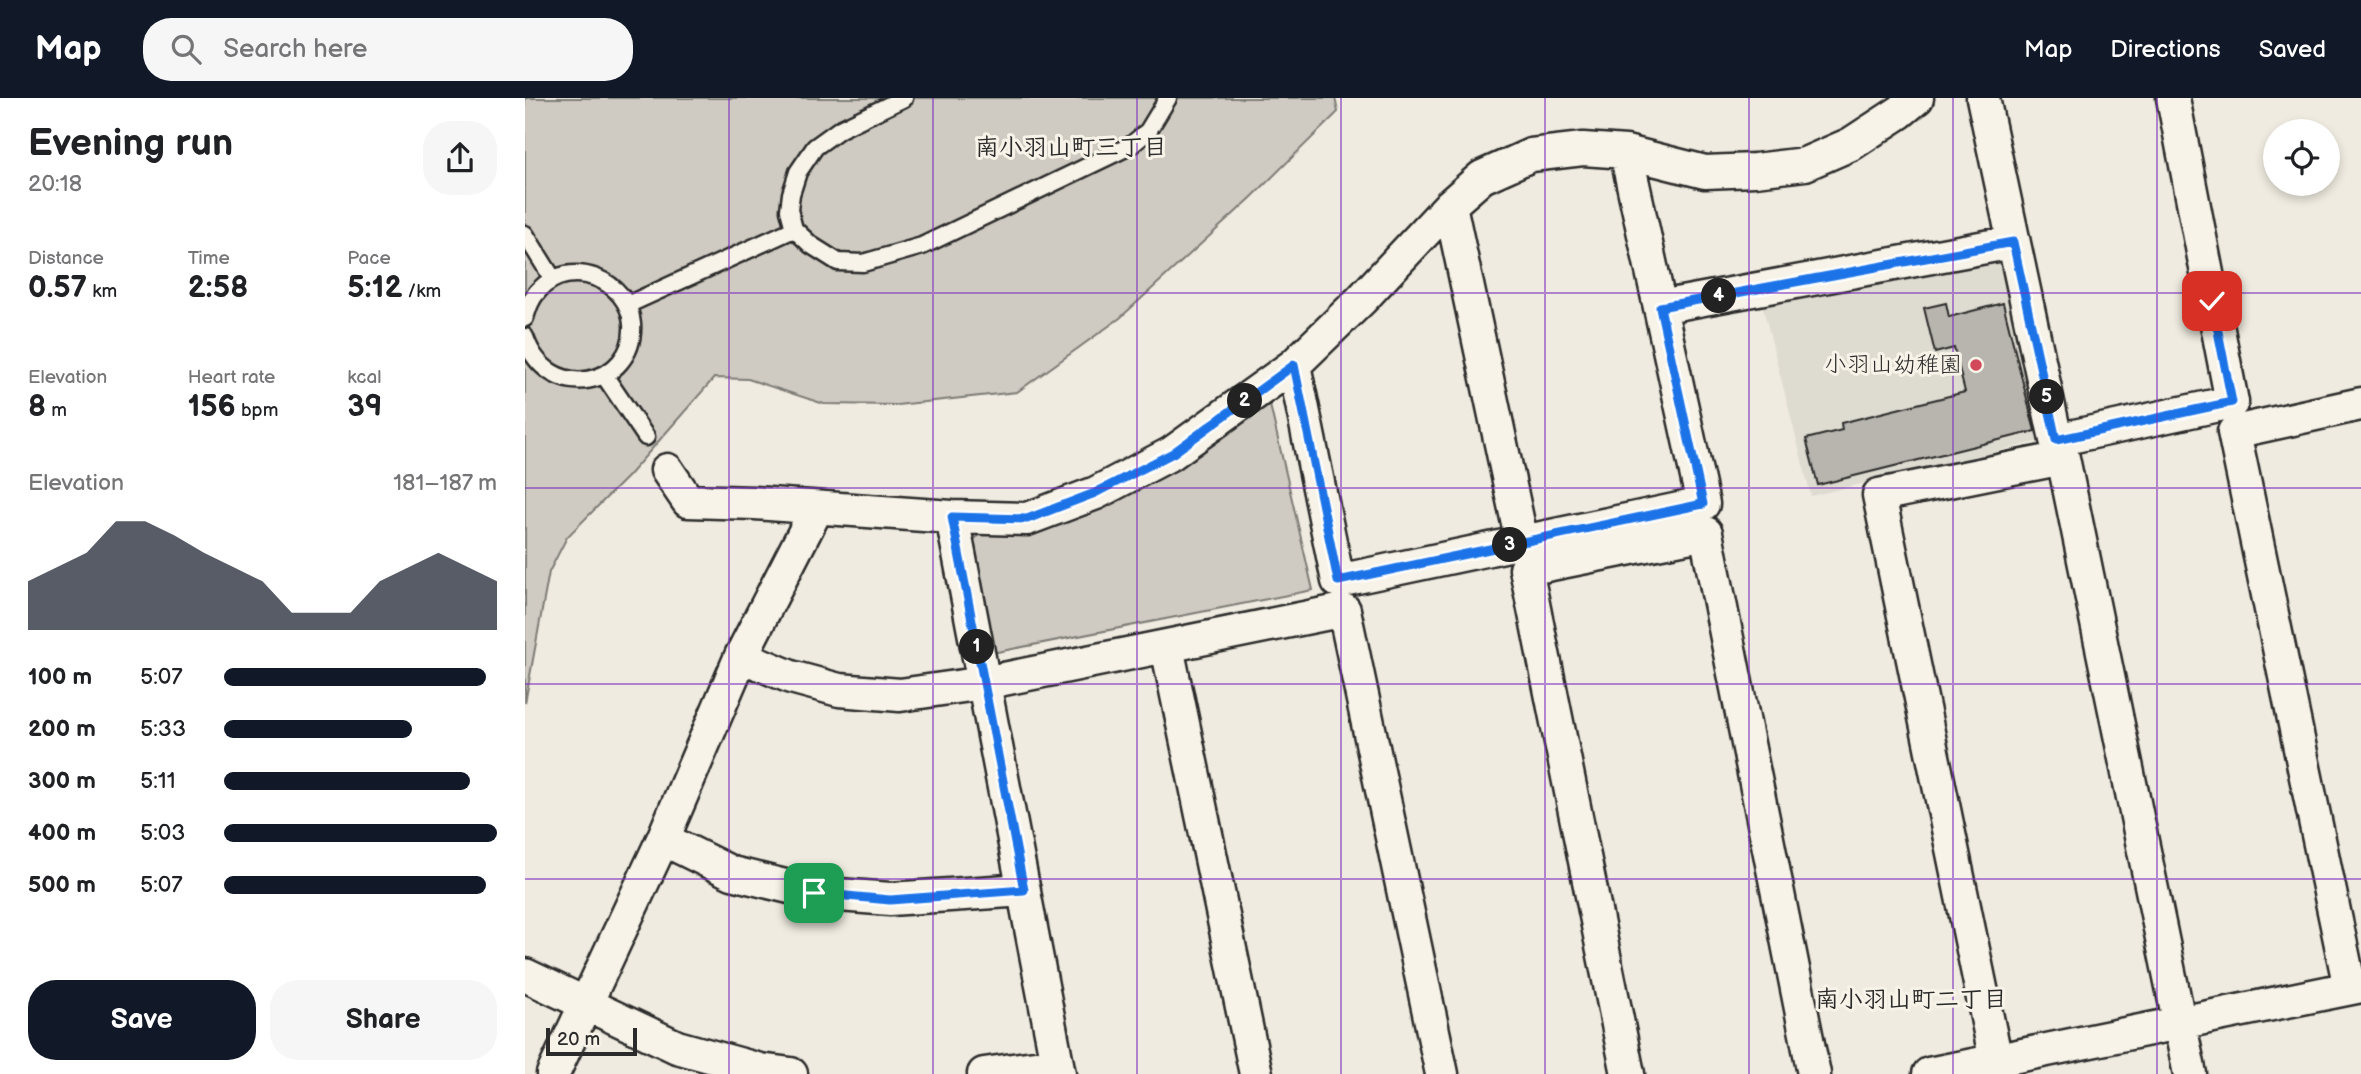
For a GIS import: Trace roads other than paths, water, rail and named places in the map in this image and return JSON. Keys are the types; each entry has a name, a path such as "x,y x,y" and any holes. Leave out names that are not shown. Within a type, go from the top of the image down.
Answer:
{"street":[{"path":"667,470 688,501 1027,519 1095,493 1173,453 1294,365 1361,300 1450,205 1482,177 1531,155 1583,149 1626,152 1705,172 1805,164 1851,144 1900,113 1917,98"},
{"path":"1983,98 2056,440 2232,402 2173,98"},
{"path":"1294,365 1338,581 1703,504 1626,152"},
{"path":"1450,205 1522,542"},
{"path":"1660,307 2013,242"},
{"path":"1929,1074 2355,987 2234,432 2361,404"},
{"path":"1996,1060 1879,495 2063,458 2190,1074"},
{"path":"553,1074 663,839 741,656 817,508"},
{"path":"952,517 1058,1069 984,1074"},
{"path":"1627,1074 1526,569 1706,533 1814,1074"},
{"path":"741,656 790,677 839,690 900,695 984,683 1344,610 1441,1074"},
{"path":"1167,647 1256,1074"},
{"path":"663,839 732,873 814,893 890,900 1024,890"},
{"path":"525,975 677,1047 760,1070 791,1074"}],"lane":[{"path":"904,98 840,129 815,147 799,172 791,194 789,210 794,229 811,245 838,262 863,263 922,246 1130,146 1148,131 1168,98"},
{"path":"627,305 794,229"},
{"path":"525,234 553,279"},
{"path":"525,318 530,303 540,289 553,279 570,274 587,274 603,280 617,290 627,305 632,324 629,344 620,362 604,375 588,380 571,381 555,376 541,366 530,352 525,337"},
{"path":"604,375 646,437"}],"place":[{"name":"小羽山幼稚園","path":"1976,365"}],"district":[{"name":"南小羽山町三丁目","path":"1071,147"},
{"name":"南小羽山町二丁目","path":"1911,999"}]}
